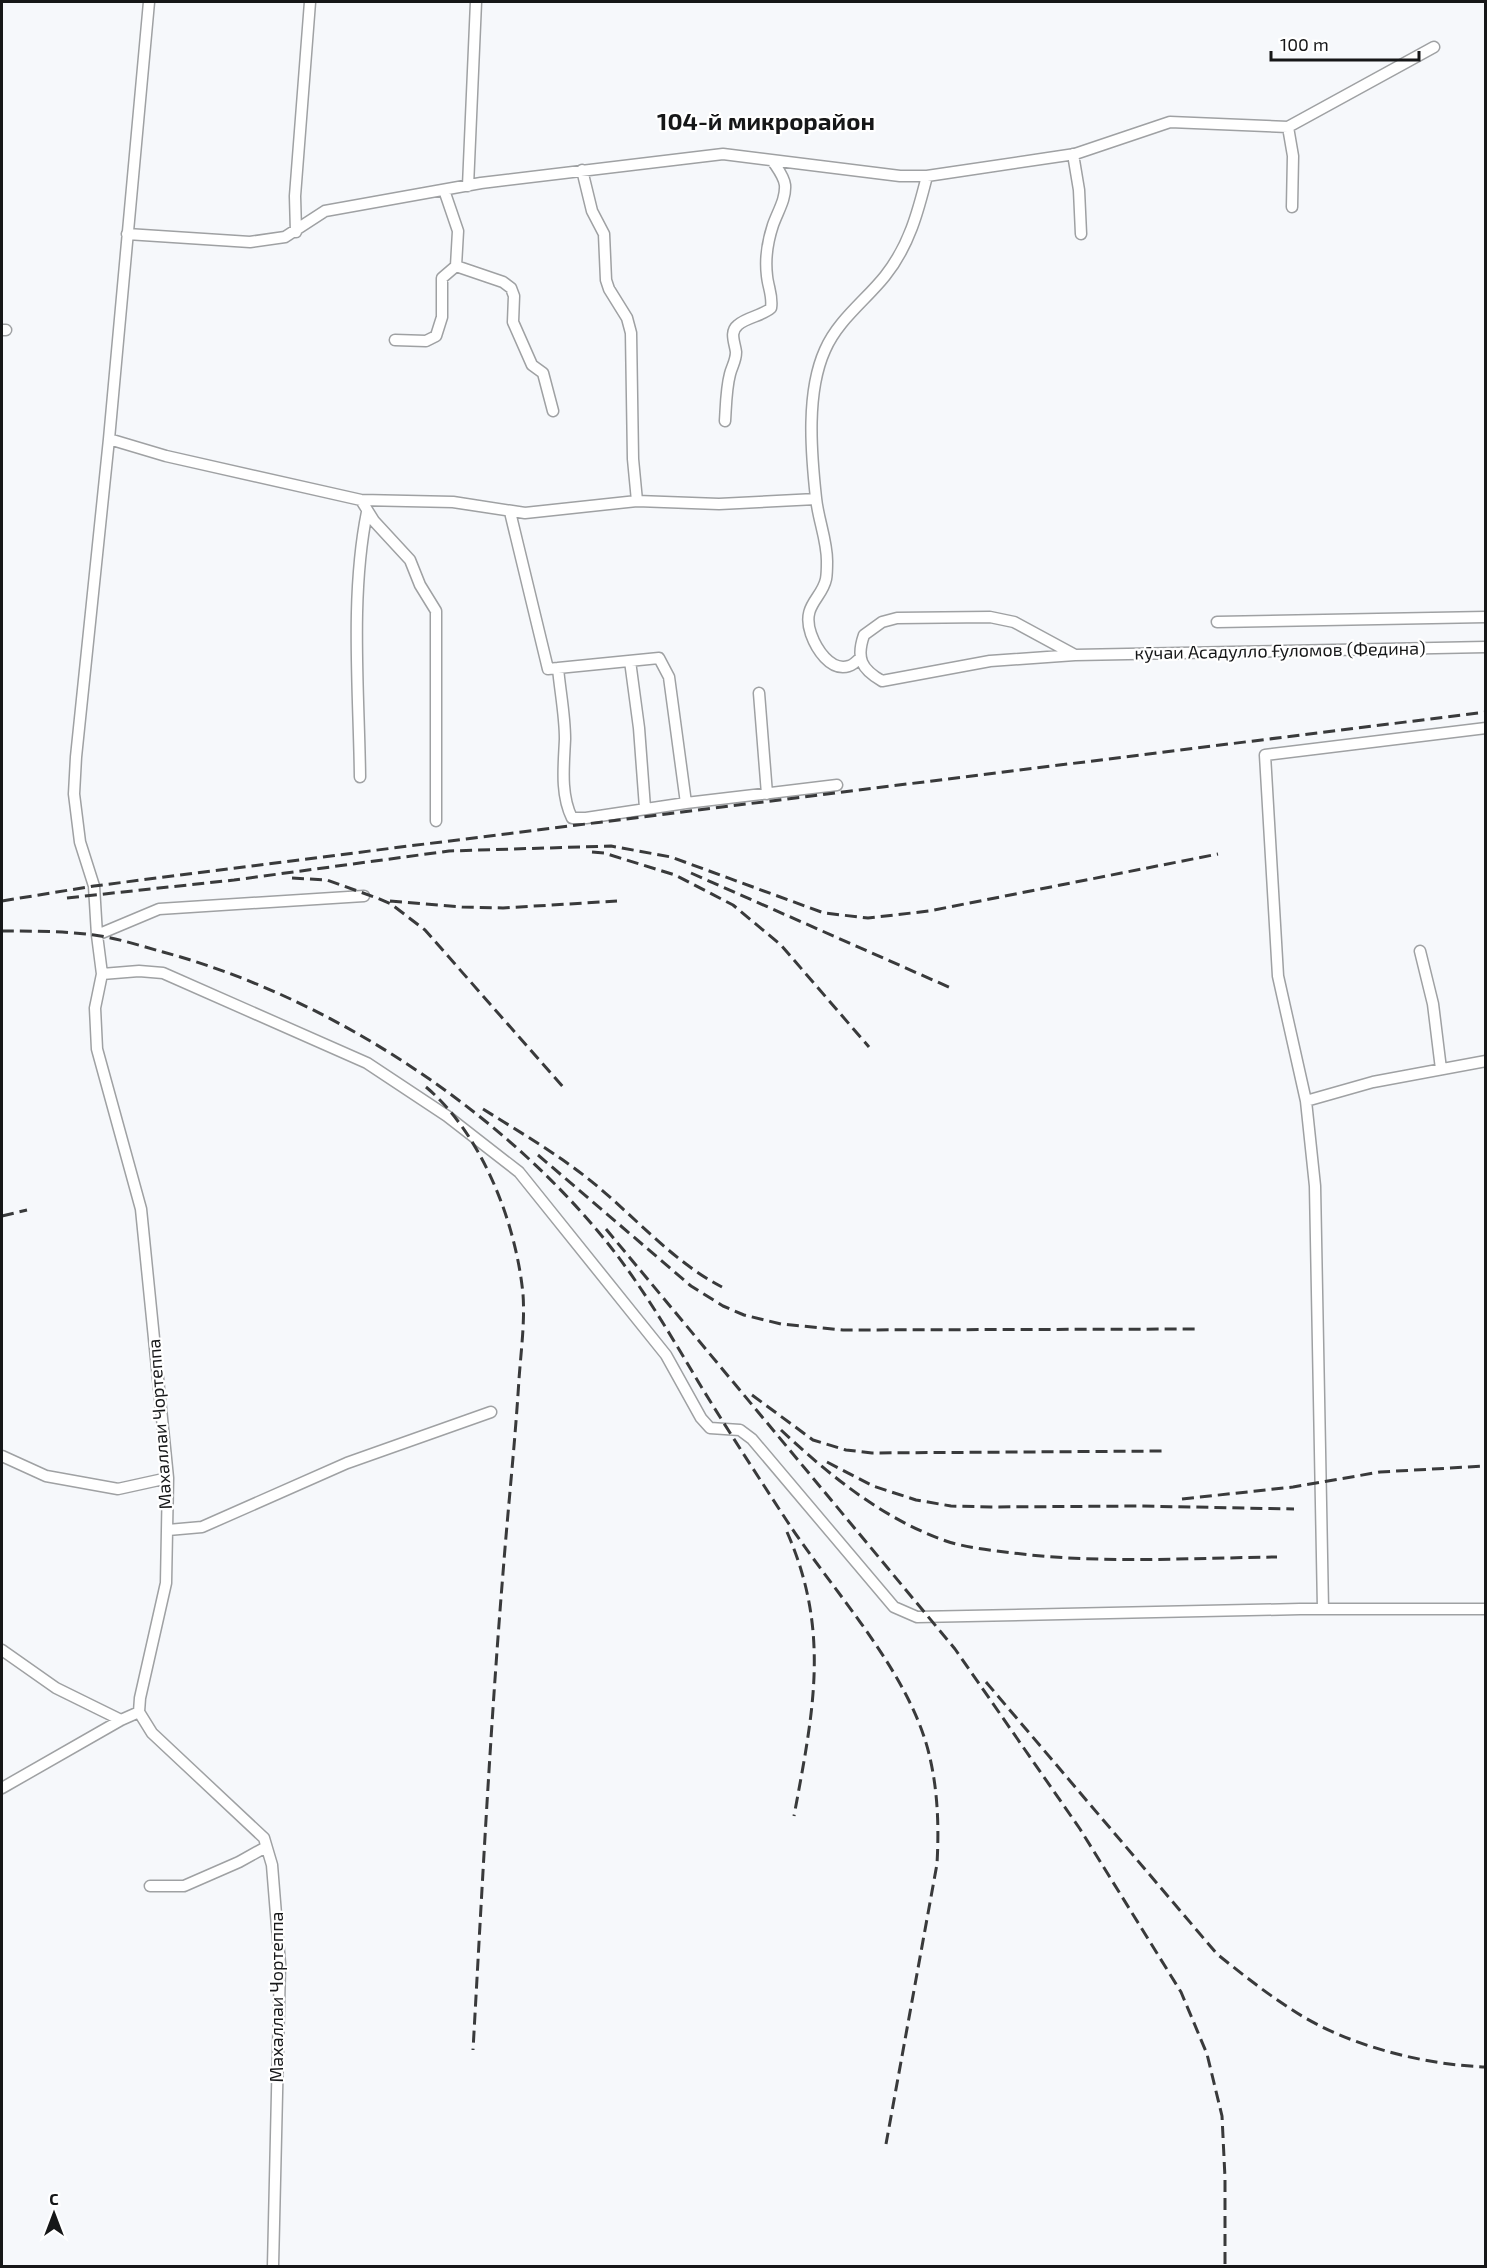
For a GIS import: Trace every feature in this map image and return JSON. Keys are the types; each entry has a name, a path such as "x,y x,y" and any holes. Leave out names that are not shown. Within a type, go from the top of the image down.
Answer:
{"street":[{"name":"Махаллаи Чортеппа","path":"149,2 74,794 80,842 94,886 102,974 95,1008 97,1049 141,1209 168,1478 166,1583 144,1675 139,1712 152,1733 264,1838 272,1866 276,1892 280,1964 273,2266"},
{"path":"296,232 295,196 310,2"},
{"path":"468,186 476,2"},
{"path":"127,234 250,242 285,237 326,212 444,190 582,170 654,164 723,154 900,176 927,176 1073,154 1170,122 1288,127 1434,48"},
{"path":"1288,127 1293,156 1292,207"},
{"path":"1073,154 1079,190 1081,234"},
{"path":"725,422 730,374 736,362 733,338 735,329 739,324 771,308 767,257 773,226 785,196 784,179 772,160"},
{"path":"582,170 592,211 604,234 606,280 627,318 631,333 633,459 637,501"},
{"path":"860,658 850,666 842,666 829,661 818,650 810,632 809,611 826,580 827,559 816,499 811,415 816,379 825,350 836,329 885,276 903,251 916,218 927,176"},
{"path":"395,340 426,340 436,336 442,317 442,278 456,266 458,231 444,190"},
{"path":"456,266 503,282 511,288 514,296 513,322 532,365 543,373 553,411"},
{"path":"109,439 166,456 361,500 453,502 525,513 637,501 719,504 816,499"},
{"path":"361,500 367,512 410,560 420,585 436,611 436,821"},
{"path":"360,777 358,615 361,545 367,512"},
{"path":"510,512 548,669 659,658 669,677 686,803"},
{"name":"кӯчаи Асадулло Ғуломов (Федина)","path":"1075,654 1014,622 990,617 897,618 882,622 864,635 860,658 868,673 882,681 990,661 1075,654 1485,647"},
{"path":"1217,622 1485,617"},
{"path":"630,661 639,728 645,808"},
{"path":"558,668 565,737 562,760 568,809 572,818 837,784"},
{"path":"759,693 767,794"},
{"path":"1323,1609 1315,1186 1306,1101 1278,976 1265,755 1485,728"},
{"path":"97,935 159,909 364,896"},
{"path":"1420,951 1433,1004 1441,1069"},
{"path":"102,974 139,972 163,974 366,1064 447,1116 519,1172 666,1355 701,1418 710,1428 740,1430 752,1439 894,1607 906,1614 917,1617 1300,1609 1485,1609"},
{"path":"1306,1101 1373,1082 1485,1061"},
{"path":"168,1530 202,1527 348,1463 491,1412"},
{"path":"2,1456 46,1476 118,1489 168,1478"},
{"path":"2,1650 56,1688 121,1720"},
{"path":"2,1788 139,1712"},
{"path":"150,1886 184,1886 267,1847"}],"railway":[{"path":"2,901 94,886 1486,712"},
{"path":"67,898 234,880 449,851 611,846 671,857 824,913 868,918 929,911 1218,854"},
{"path":"592,852 604,853 675,875 733,905 781,945 869,1047"},
{"path":"691,873 951,988"},
{"path":"292,878 327,880 377,898 391,904 425,930 564,1088"},
{"path":"390,901 503,908 617,901"},
{"path":"2,931 83,934 138,945 223,971 283,996 342,1025 399,1059 454,1097 506,1138 553,1182 596,1229 624,1265 787,1521 889,1665 920,1726 930,1758 937,1811 937,1864 886,2144"},
{"path":"426,1087 446,1106 464,1129 493,1182 513,1238 523,1294 524,1315 516,1428 486,1812 473,2050"},
{"path":"483,1109 574,1168 668,1250 722,1287"},
{"path":"538,1155 691,1286 723,1306 744,1315 781,1324 843,1330 1196,1329"},
{"path":"2,1216 27,1210"},
{"path":"606,1229 955,1649 1080,1829 1181,1992 1207,2054 1222,2116 1225,2266"},
{"path":"752,1395 813,1440 846,1450 872,1453 1167,1451"},
{"path":"781,1430 858,1494 900,1521 946,1541 1013,1553 1079,1558 1277,1557"},
{"path":"827,1462 873,1486 916,1500 951,1506 1294,1509"},
{"path":"1182,1499 1293,1487 1380,1472 1486,1466"},
{"path":"787,1532 801,1569 814,1639 812,1707 794,1816"},
{"path":"986,1682 1217,1954 1245,1976 1284,2004 1337,2034 1411,2057 1486,2067"}],"district":[{"name":"104-й микрорайон","path":"766,122"}]}
